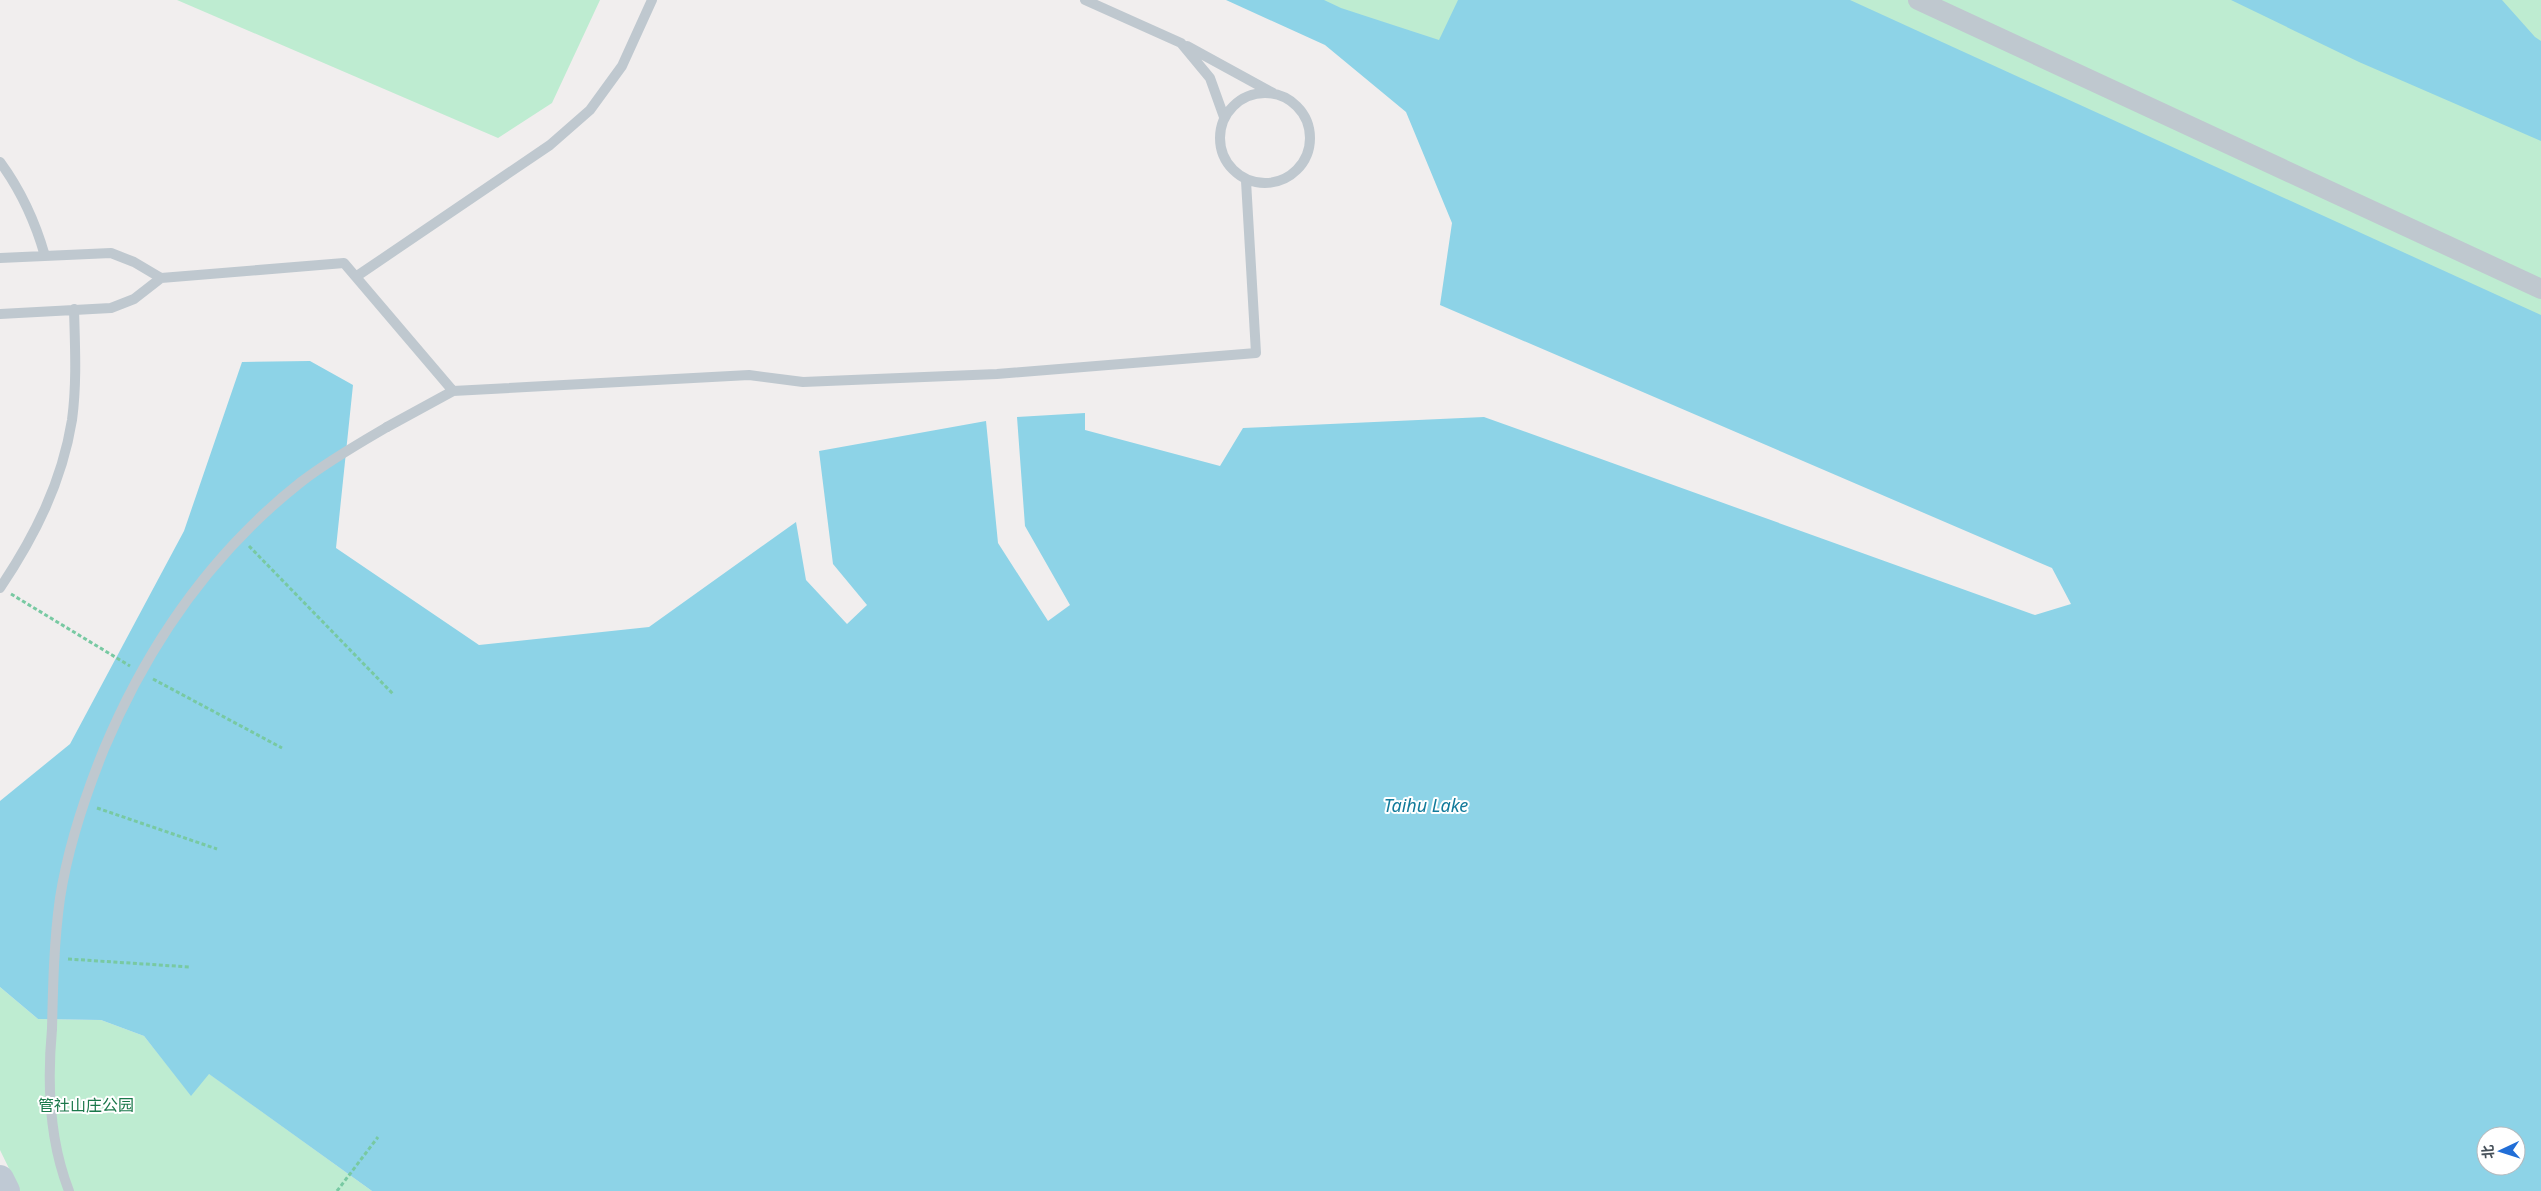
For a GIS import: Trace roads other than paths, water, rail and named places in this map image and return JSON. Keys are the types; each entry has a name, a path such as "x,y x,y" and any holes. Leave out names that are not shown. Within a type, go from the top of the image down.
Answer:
{"street":[{"path":"1918,0 2541,289"},
{"path":"0,1179 6,1191"}],"lane":[{"path":"357,276 550,145 590,110 622,66 652,0"},
{"path":"1085,0 1181,43 1293,103 1306,119 1310,135 1309,150 1300,168 1287,178 1263,184 1246,180 1226,161 1221,147 1224,117 1210,78 1181,43"},
{"path":"1224,117 1241,100 1249,96 1274,94"},
{"path":"0,162 19,189 32,215 45,256"},
{"path":"69,1191 52,1121 48,1063 52,1030 54,958 61,896 84,804 111,732 140,671 185,601 218,559 301,482 333,459 452,391 749,375 803,382 997,374 1256,353 1246,180"},
{"path":"0,258 111,253 134,262 161,278"},
{"path":"0,314 111,308 134,299 161,278 344,263 357,276 452,391"},
{"path":"0,588 32,538 50,500 62,462 72,420 74,309"}],"water":[{"name":"Taihu Lake","path":"1226,0 1324,0 1341,8 1439,40 1458,0 1850,0 2541,315 2541,1191 372,1191 209,1074 191,1096 144,1036 101,1020 38,1019 0,987 0,801 70,744 184,531 242,362 310,361 353,385 336,548 479,645 649,627 796,522 806,580 847,624 867,605 833,564 819,451 986,421 998,543 1048,621 1070,605 1025,526 1017,417 1085,413 1085,430 1220,466 1243,428 1484,417 2035,615 2071,604 2052,568 1440,305 1452,223 1406,112 1325,45"},
{"path":"2231,0 2502,0 2535,37 2541,41 2541,141 2359,62"}],"park label":[{"name":"管社山庄公园","path":"86,1105"}]}
